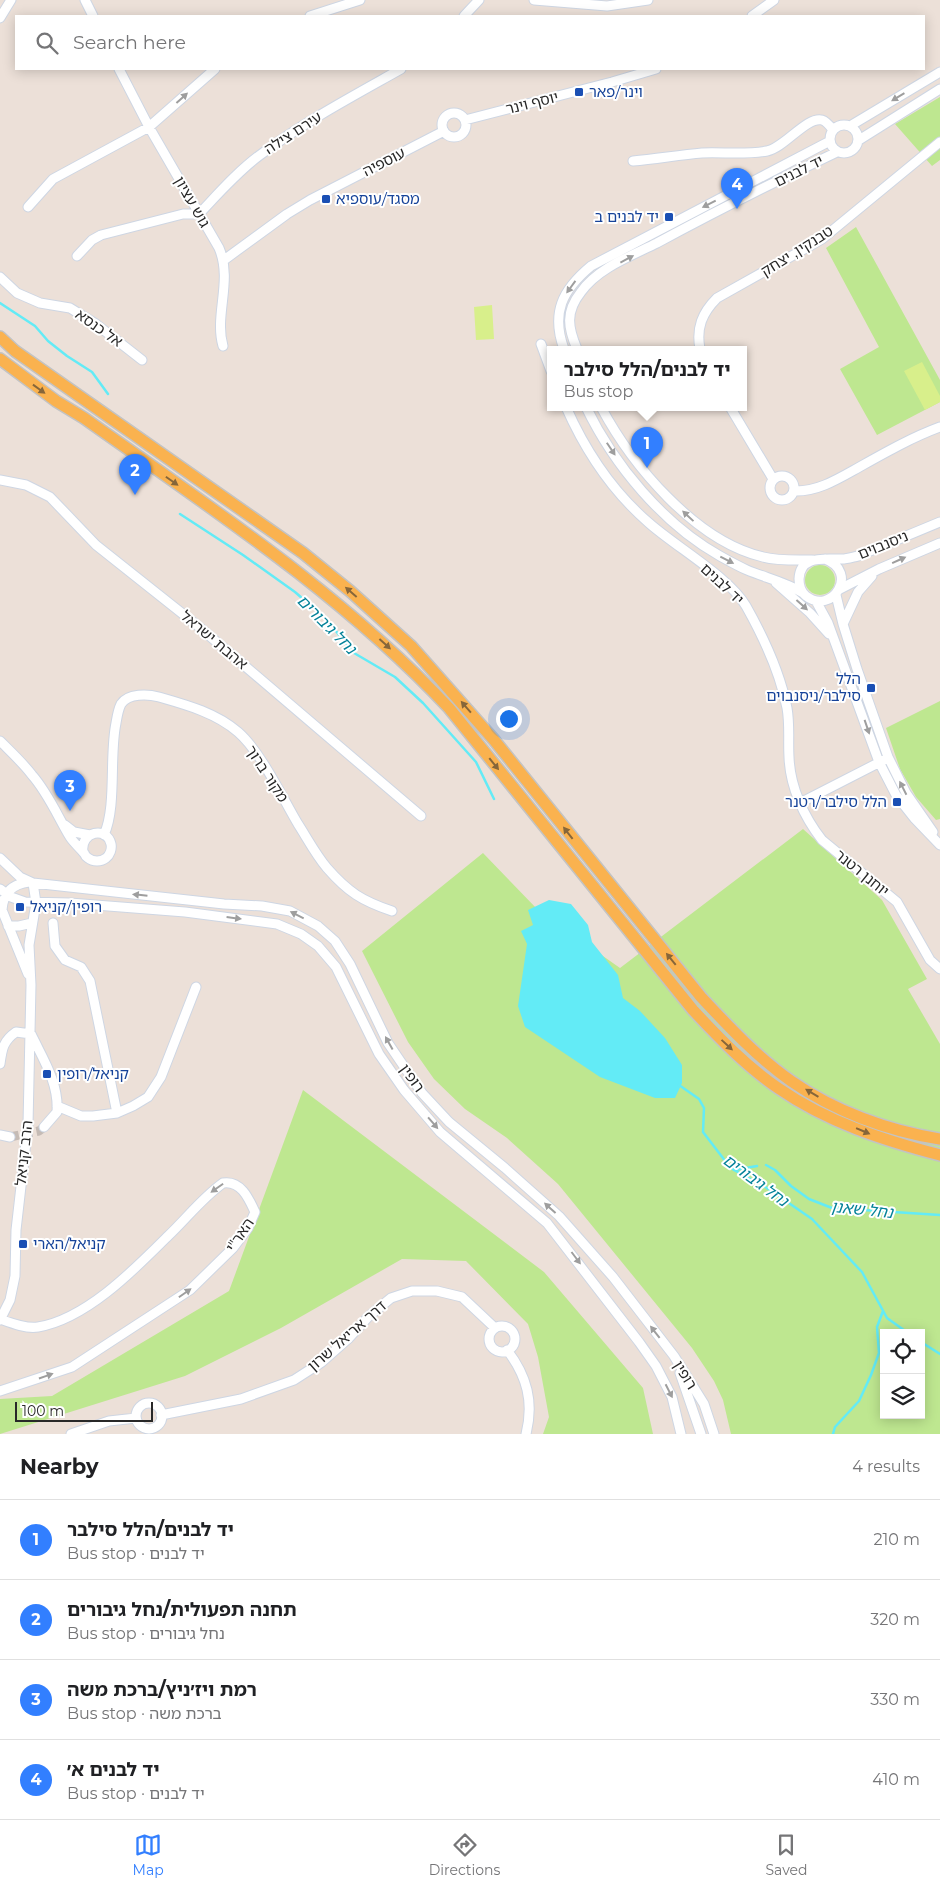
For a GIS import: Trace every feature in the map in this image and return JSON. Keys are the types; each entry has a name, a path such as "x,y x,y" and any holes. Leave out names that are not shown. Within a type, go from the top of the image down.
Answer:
{"main road":[{"path":"0,337 15,351 303,553 350,591 411,646 494,740 701,997 765,1060 791,1081 841,1108 891,1128 940,1139"},
{"path":"0,359 56,401 84,418 288,564 348,613 409,667 465,728 693,1010 744,1061 776,1087 819,1113 874,1136 940,1154"}],"street":[{"path":"0,18 10,0"},
{"path":"85,0 92,15"},
{"path":"313,15 360,0"},
{"path":"465,15 480,0"},
{"path":"534,0 607,6 648,0"},
{"path":"753,15 774,0"},
{"name":"גוש עציון","path":"120,70 149,127 224,260 221,338 223,346"},
{"path":"28,207 53,179 149,127 214,70"},
{"name":"עירם צילה","path":"199,214 258,156 305,124 399,70"},
{"name":"יוסף וינר","path":"465,120 653,70"},
{"path":"940,72 850,126 841,125 833,130 830,141 833,149 846,154 851,152 855,149 859,140 940,89"},
{"path":"451,113 460,114 465,120 466,128 459,136 452,137 444,131 443,122 447,115 451,113"},
{"name":"יד לבנים","path":"633,162 701,153 768,151 784,143 811,122 819,120 824,120 833,130"},
{"path":"850,126 856,132 859,140"},
{"name":"עוספיה","path":"224,260 287,214 310,200 444,131"},
{"name":"יד לבנים","path":"563,346 559,335 560,308 570,286 591,266 830,141"},
{"name":"טבנקין, יצחק","path":"699,346 698,339 700,323 707,308 717,298 822,239 940,142"},
{"name":"יד לבנים","path":"576,346 570,331 569,318 580,294 598,276 706,217 837,152"},
{"path":"77,256 92,240 101,235 183,214 199,214"},
{"name":"אל כנסא","path":"0,277 17,293 40,303 70,308 96,324 142,360"},
{"path":"541,344 547,360"},
{"name":"יד לבנים","path":"568,411 593,458 619,494 649,524 729,586 745,603 767,646 787,706 790,727 789,757 791,777 800,803"},
{"name":"יד לבנים","path":"588,411 628,475 690,536 705,547 747,570 794,587 804,593"},
{"path":"602,411 619,440 634,459 668,497 698,525 732,546 761,556 777,560 824,559 836,565 841,576 838,592 843,624 888,757 906,793 940,844"},
{"path":"732,411 773,479"},
{"path":"794,491 806,491 831,482 920,434 940,427"},
{"path":"780,475 788,477 794,483 794,491 790,497 778,499 770,490 770,486 773,479 780,475"},
{"name":"אהבת ישראל","path":"0,480 26,485 50,497 96,545 198,626 422,816"},
{"name":"ניסנבוים","path":"824,559 844,559 858,556 940,522"},
{"name":"ניסנבוים","path":"838,592 879,569 940,543"},
{"path":"812,560 802,568 800,588 816,601 834,640 879,762 896,795 915,819 940,844"},
{"path":"843,624 858,592 879,569"},
{"path":"765,576 800,603 834,640"},
{"path":"816,601 830,599 838,592"},
{"name":"מקור ברוך","path":"104,834 110,819 113,739 121,703 127,698 137,695 155,696 192,706 224,722 240,734 259,757 325,866 344,886 368,903 392,911"},
{"path":"0,741 33,775 70,838 86,856 93,861 106,858 111,850 111,846 110,841 104,834 94,833 90,835 74,832 64,825"},
{"path":"800,803 888,757"},
{"name":"יוחנן רטנר","path":"800,803 812,828 822,840 897,902 930,960 940,969"},
{"path":"83,852 84,842 90,835"},
{"path":"0,858 12,870 31,883"},
{"path":"3,892 16,885 31,883"},
{"name":"רופין","path":"31,883 60,888 262,906 290,911 318,926 335,941 350,964 388,1043 422,1093 450,1122 559,1216 612,1277 674,1356 704,1404 714,1434"},
{"name":"הרב קניאל","path":"0,1320 10,1300 15,1276 16,1230 28,1125 31,1034 29,944 36,903 31,883"},
{"name":"רופין","path":"3,892 18,901 36,903 59,902 186,912 277,924 300,934 318,946 336,967 379,1054 404,1090 440,1132 547,1223 633,1335 656,1366 672,1397 682,1434"},
{"name":"הרב קניאל","path":"3,892 2,910 31,984"},
{"path":"8,926 32,923"},
{"path":"53,923 55,946 65,960 81,967 90,981 116,1113"},
{"path":"57,1106 81,1116 116,1113 148,1097 161,1077 196,987"},
{"path":"0,1064 3,1046 7,1038 16,1032 31,1034 53,1080 57,1106 57,1112 44,1127"},
{"name":"האר\"י","path":"0,1320 36,1328 62,1320 88,1305 125,1277 169,1236 201,1202 223,1183 228,1182 236,1185 244,1191 250,1200 255,1212 248,1228 234,1248 190,1290 72,1367 0,1391"},
{"name":"דרך אריאל שרון","path":"161,1415 241,1399 294,1380 322,1362 348,1339 369,1316 391,1298 412,1291 437,1291 462,1297 495,1328"},
{"path":"502,1326 512,1331 514,1342 507,1350 497,1350 490,1344 489,1337 495,1328 502,1326"},
{"path":"507,1350 524,1378 530,1400 526,1434"},
{"path":"674,1356 701,1434"},
{"path":"146,1404 156,1406 161,1415 157,1425 151,1431 141,1426 136,1418 139,1408 146,1404"},
{"path":"71,1434 108,1421 136,1418"}],"green space":[{"path":"940,97 940,160 932,166 895,124"},
{"path":"856,227 940,380 940,402 877,435 840,369 879,347 826,248"},
{"path":"492,305 494,339 476,340 474,307"},
{"path":"922,362 940,396 940,402 925,410 904,371"},
{"path":"820,565 831,569 835,580 831,591 820,595 809,591 805,580 809,569"},
{"path":"940,701 940,819 936,820 916,797 900,769 886,728"},
{"path":"803,829 882,900 927,979 908,989 940,1044 940,1434 731,1434 723,1400 714,1381 692,1348 558,1184 507,1138 465,1109 434,1079 408,1042 362,951 483,853 539,911 620,968"},
{"path":"303,1090 544,1272 643,1388 653,1434 543,1434 549,1417 538,1357 528,1324 466,1261 402,1259 281,1328 185,1376 0,1434 0,1399 52,1396 229,1291"}],"water":[{"path":"549,900 571,904 588,925 592,942 618,975 623,998 640,1011 665,1038 682,1065 682,1083 675,1098 655,1098 600,1077 525,1027 518,1006 527,944 521,931 533,925 528,910"}],"waterway":[{"path":"0,303 35,326 48,341 92,372 108,394"},
{"name":"נחל גיבורים","path":"180,514 295,592 326,619 354,653 395,677 423,703 476,762 494,799"},
{"name":"נחל גיבורים","path":"679,1085 699,1099 704,1108 703,1132 726,1162 734,1170 767,1188 812,1219 862,1272 887,1318 902,1329"},
{"name":"נחל שאנן","path":"766,1165 775,1170 791,1186 809,1199 832,1208 940,1215"},
{"name":"נחל שאנן","path":"734,1170 757,1166"},
{"path":"833,1434 835,1427 859,1401 871,1375 879,1353 877,1327 883,1311"},
{"name":"נחל גיבורים","path":"925,1345 940,1354"}],"tunnel":[{"path":"10,1137 39,1131 44,1127"}],"place":[{"name":"וינר/פאר","path":"579,92"},
{"name":"מסגד/עוספיא","path":"326,199"},
{"name":"יד לבנים א׳","path":"737,209"},
{"name":"יד לבנים ב","path":"669,217"},
{"name":"יד לבנים/הלל סילבר","path":"647,468"},
{"name":"תחנה תפעולית/נחל גיבורים","path":"135,495"},
{"name":"הלל סילבר/ניסנבוים","path":"871,688"},
{"name":"הלל סילבר/רטנר","path":"897,802"},
{"name":"רמת ויז׳ניץ/ברכת משה","path":"70,811"},
{"name":"רופין/קניאל","path":"20,907"},
{"name":"קניאל/רופין","path":"47,1074"},
{"name":"קניאל/הארי","path":"23,1244"}]}
